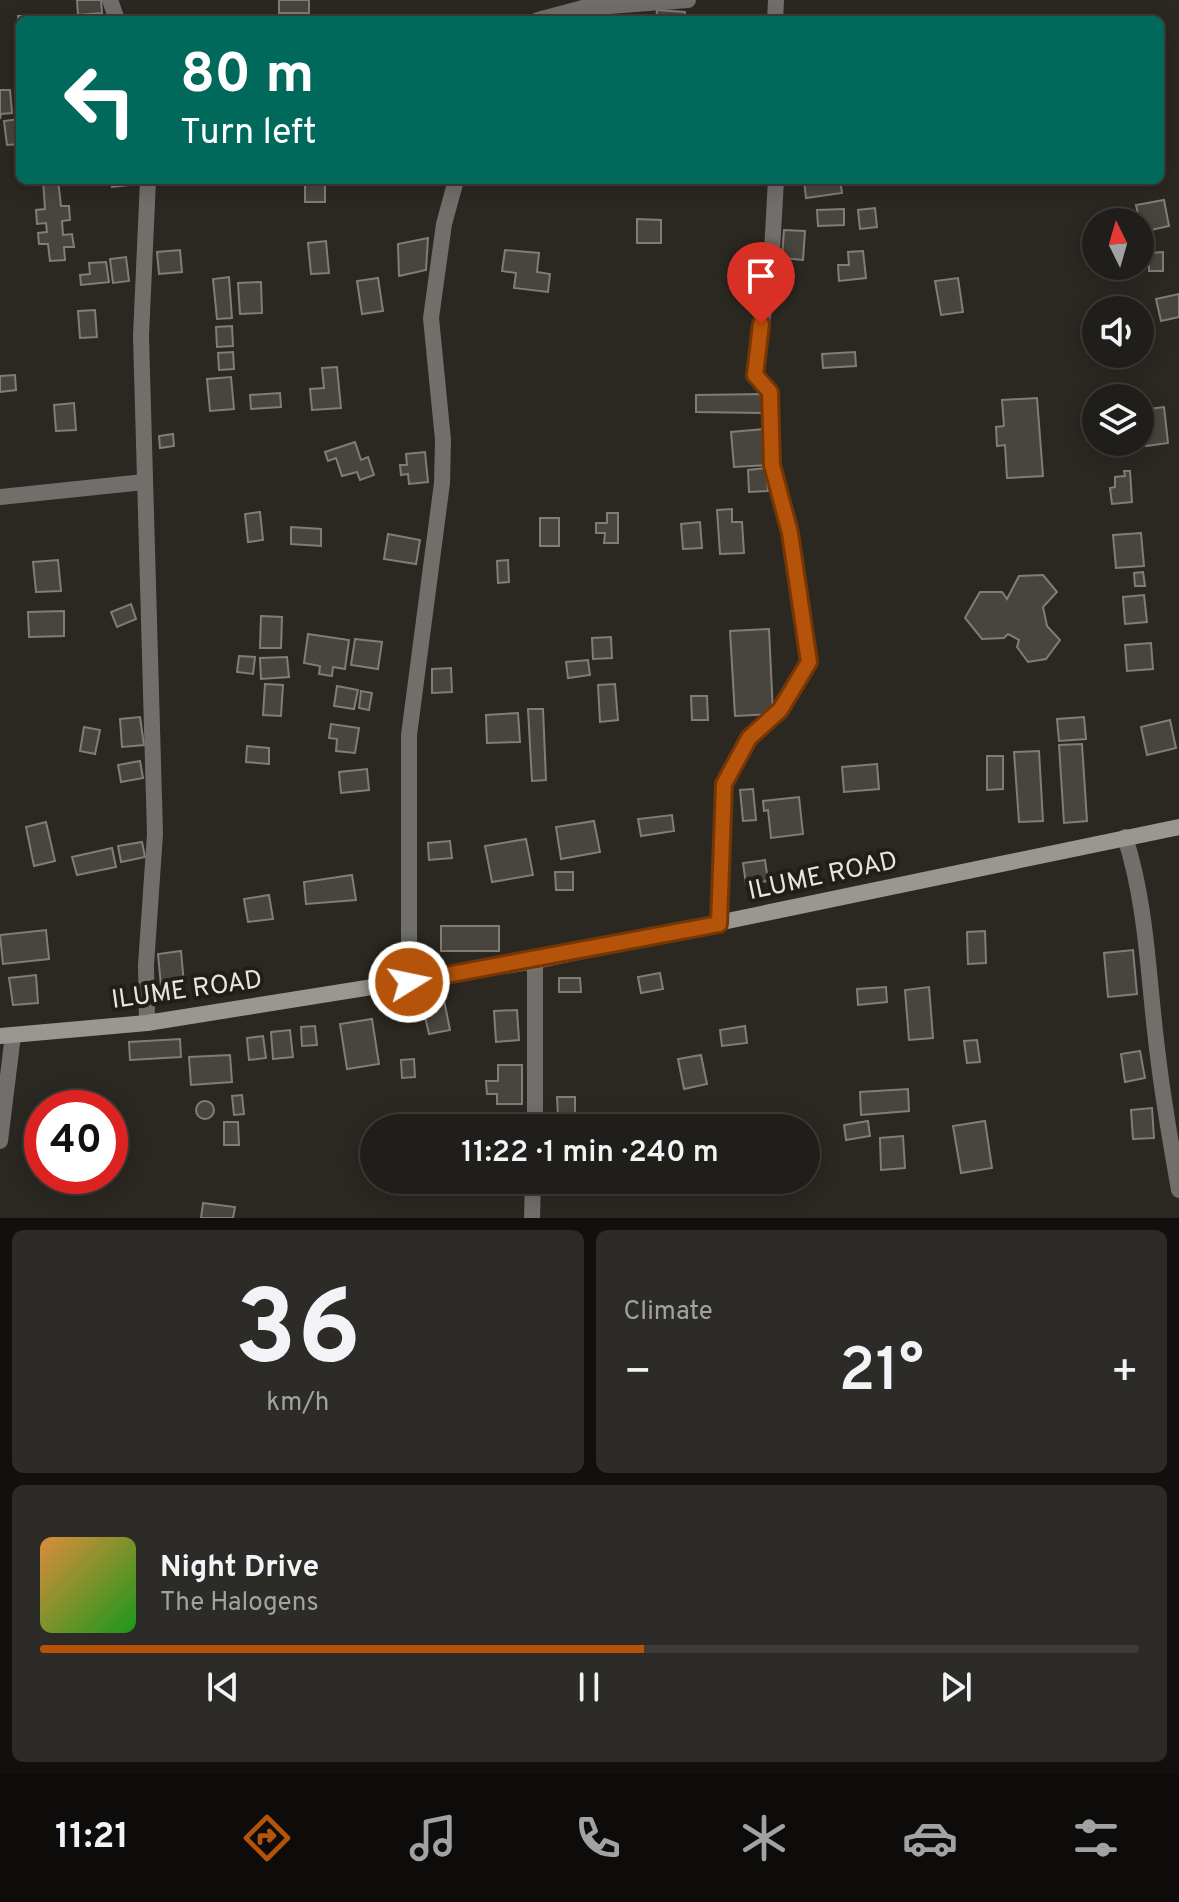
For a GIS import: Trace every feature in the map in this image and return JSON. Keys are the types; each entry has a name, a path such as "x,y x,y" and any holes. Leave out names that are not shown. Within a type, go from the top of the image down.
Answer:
{"street":[{"path":"553,16 583,8 688,0"},
{"path":"147,1023 146,965 155,834 141,336 148,184"},
{"path":"409,982 409,735 443,455 431,318 444,224 455,184"},
{"path":"719,924 724,784 749,738 780,710 809,662 790,533 772,465 770,392 755,375 772,251 776,184"},
{"path":"0,497 144,482"},
{"name":"ILUME ROAD","path":"6,1036 147,1023 535,961 1179,827"},
{"path":"1125,837 1137,875 1146,928 1158,1055 1179,1190"},
{"path":"535,961 535,1114"},
{"path":"0,1141 6,1036"},
{"path":"532,1218 533,1194"}],"building":[{"path":"77,0 101,0 102,13 78,15"},
{"path":"279,0 309,0 309,13 279,13"},
{"path":"657,10 685,12 684,16 656,16"},
{"path":"0,90 10,90 12,113 1,114 0,119"},
{"path":"16,120 16,144 7,145 4,121"},
{"path":"43,184 58,184 61,206 69,206 70,220 62,221 63,235 72,234 74,247 64,247 65,260 50,261 48,244 39,244 38,233 47,232 46,223 37,224 36,210 45,209"},
{"path":"112,184 139,184 112,187"},
{"path":"305,184 325,184 325,202 305,202"},
{"path":"804,184 841,184 842,193 806,198"},
{"path":"1164,200 1169,226 1154,229 1154,208 1137,208 1136,205"},
{"path":"875,208 877,227 860,229 858,210"},
{"path":"844,209 844,225 818,226 817,210"},
{"path":"637,219 661,220 661,243 637,243"},
{"path":"784,230 805,231 803,260 782,258"},
{"path":"428,238 426,270 399,276 398,244"},
{"path":"326,241 329,273 311,274 308,243"},
{"path":"180,250 182,272 159,274 157,252"},
{"path":"505,250 539,253 537,272 550,274 548,292 514,288 516,273 502,271"},
{"path":"863,251 866,278 839,281 838,265 849,265 848,252"},
{"path":"1163,252 1163,271 1154,271 1154,253"},
{"path":"126,257 129,281 113,283 110,259"},
{"path":"106,262 109,282 81,285 80,275 90,274 89,263"},
{"path":"229,277 232,318 217,319 213,279"},
{"path":"378,278 383,311 362,314 357,281"},
{"path":"958,278 963,312 941,315 935,281"},
{"path":"261,282 262,313 240,314 238,283"},
{"path":"1179,294 1179,317 1161,321 1156,299"},
{"path":"95,310 97,337 80,338 78,311"},
{"path":"232,326 233,346 217,347 216,327"},
{"path":"233,352 234,369 219,370 218,353"},
{"path":"855,352 856,366 823,368 822,354"},
{"path":"337,367 341,408 312,410 310,389 324,388 322,368"},
{"path":"15,375 16,390 0,392 0,376"},
{"path":"231,377 234,409 210,411 207,379"},
{"path":"280,393 281,407 251,409 250,395"},
{"path":"763,394 762,413 696,412 696,395"},
{"path":"1037,398 1043,476 1007,478 1005,445 997,446 996,427 1004,426 1002,400"},
{"path":"74,403 76,430 56,431 54,405"},
{"path":"1164,407 1168,443 1154,445 1154,408"},
{"path":"765,429 767,465 734,467 731,432"},
{"path":"173,434 174,446 160,448 159,436"},
{"path":"355,442 361,460 368,457 374,475 360,480 357,472 342,476 336,458 328,461 325,452"},
{"path":"425,452 428,482 409,484 408,474 401,475 400,465 407,465 406,454"},
{"path":"766,468 768,491 749,492 748,470"},
{"path":"1124,471 1130,471 1132,502 1112,504 1110,488 1115,487 1115,477 1125,476"},
{"path":"732,509 732,522 742,522 744,553 720,554 717,510"},
{"path":"260,512 263,540 248,542 245,514"},
{"path":"607,513 618,513 618,543 604,543 605,533 596,533 596,523 607,523"},
{"path":"540,518 559,518 559,546 540,546"},
{"path":"700,522 702,548 683,549 681,524"},
{"path":"291,527 321,529 321,546 291,544"},
{"path":"1141,533 1144,566 1116,568 1113,535"},
{"path":"388,534 420,540 416,564 384,559"},
{"path":"58,560 61,591 36,592 33,562"},
{"path":"508,560 509,582 498,583 497,561"},
{"path":"1143,572 1145,586 1135,586 1134,573"},
{"path":"1043,575 1057,592 1043,607 1047,626 1060,640 1046,659 1028,662 1017,647 1019,640 1008,634 1004,638 982,639 965,618 980,592 1002,592 1007,599 1019,576"},
{"path":"1144,595 1147,622 1125,624 1123,597"},
{"path":"131,604 136,619 117,627 111,612"},
{"path":"64,611 64,636 29,637 28,612"},
{"path":"261,616 282,617 281,648 260,648"},
{"path":"769,629 773,714 735,716 730,631"},
{"path":"308,634 349,640 345,669 333,667 332,676 319,674 320,666 304,663"},
{"path":"611,637 612,658 593,659 592,638"},
{"path":"355,639 382,642 378,669 351,665"},
{"path":"1151,643 1153,669 1127,671 1125,645"},
{"path":"239,656 255,657 253,674 237,672"},
{"path":"287,657 289,677 261,679 260,658"},
{"path":"588,660 590,675 568,678 566,662"},
{"path":"451,668 452,692 432,693 432,669"},
{"path":"265,684 283,685 281,716 263,715"},
{"path":"615,684 618,720 600,722 598,685"},
{"path":"337,686 358,690 354,709 334,706"},
{"path":"361,691 372,693 369,710 359,708"},
{"path":"691,696 707,696 708,720 692,720"},
{"path":"528,709 543,709 546,780 532,781"},
{"path":"518,713 520,742 487,743 486,715"},
{"path":"140,717 144,745 122,747 120,719"},
{"path":"1084,717 1086,739 1059,741 1057,719"},
{"path":"1170,720 1176,748 1147,755 1141,727"},
{"path":"331,724 359,728 355,753 336,751 337,739 329,738"},
{"path":"84,727 100,730 95,754 80,751"},
{"path":"1082,744 1087,821 1064,823 1059,745"},
{"path":"247,746 269,748 269,764 246,762"},
{"path":"1039,751 1043,821 1019,822 1014,752"},
{"path":"987,756 1003,756 1003,789 987,790"},
{"path":"140,761 143,778 121,782 118,765"},
{"path":"877,764 879,789 844,792 842,767"},
{"path":"367,769 369,790 341,793 339,772"},
{"path":"753,789 756,820 743,821 740,790"},
{"path":"799,797 803,834 771,838 768,810 764,811 763,801"},
{"path":"672,815 674,831 641,836 638,819"},
{"path":"594,821 600,852 561,859 556,827"},
{"path":"46,822 55,861 34,866 26,827"},
{"path":"526,839 533,875 492,882 485,846"},
{"path":"450,841 452,858 429,860 428,843"},
{"path":"142,842 145,857 121,862 118,846"},
{"path":"112,848 116,867 77,875 72,857"},
{"path":"765,860 768,881 746,884 743,863"},
{"path":"555,872 573,872 573,890 556,890"},
{"path":"352,875 356,900 306,904 304,882"},
{"path":"269,895 273,919 248,922 244,899"},
{"path":"441,926 499,926 499,951 441,951"},
{"path":"46,930 49,959 3,964 0,935"},
{"path":"985,931 986,963 968,964 967,932"},
{"path":"1133,950 1137,994 1108,997 1104,953"},
{"path":"181,951 184,984 161,986 158,954"},
{"path":"660,973 663,989 641,993 638,977"},
{"path":"36,975 38,1003 13,1005 9,978"},
{"path":"559,978 580,978 581,992 559,992"},
{"path":"886,987 887,1002 858,1005 857,989"},
{"path":"929,987 933,1038 909,1040 905,990"},
{"path":"444,1000 450,1030 429,1034 422,1004"},
{"path":"517,1010 519,1040 496,1042 494,1011"},
{"path":"372,1019 379,1064 347,1069 340,1024"},
{"path":"315,1026 317,1045 302,1046 301,1027"},
{"path":"745,1026 747,1043 722,1046 720,1030"},
{"path":"290,1030 293,1057 273,1059 271,1032"},
{"path":"263,1036 266,1058 249,1060 247,1038"},
{"path":"180,1039 181,1057 130,1060 129,1042"},
{"path":"977,1040 980,1062 967,1063 964,1041"},
{"path":"1140,1051 1145,1078 1125,1082 1121,1054"},
{"path":"230,1055 232,1082 191,1085 189,1057"},
{"path":"701,1055 707,1084 684,1089 678,1059"},
{"path":"414,1059 415,1077 402,1078 401,1060"},
{"path":"498,1065 522,1065 522,1104 497,1104 497,1094 487,1094 486,1081 498,1081"},
{"path":"908,1089 909,1111 861,1115 860,1092"},
{"path":"242,1095 244,1114 234,1115 232,1096"},
{"path":"557,1097 575,1097 575,1114 558,1114"},
{"path":"205,1101 214,1110 205,1119 196,1110"},
{"path":"1152,1108 1154,1138 1133,1139 1131,1110"},
{"path":"868,1121 870,1136 846,1140 844,1125"},
{"path":"985,1121 992,1168 961,1173 953,1126"},
{"path":"224,1122 238,1122 239,1145 224,1145"},
{"path":"903,1136 905,1168 881,1170 880,1138"},
{"path":"203,1203 235,1207 233,1218 201,1218"}],"route":[{"path":"409,982 535,961 719,924 724,784 749,738 780,710 809,662 790,533 772,465 770,392 755,375 761,324"}]}
